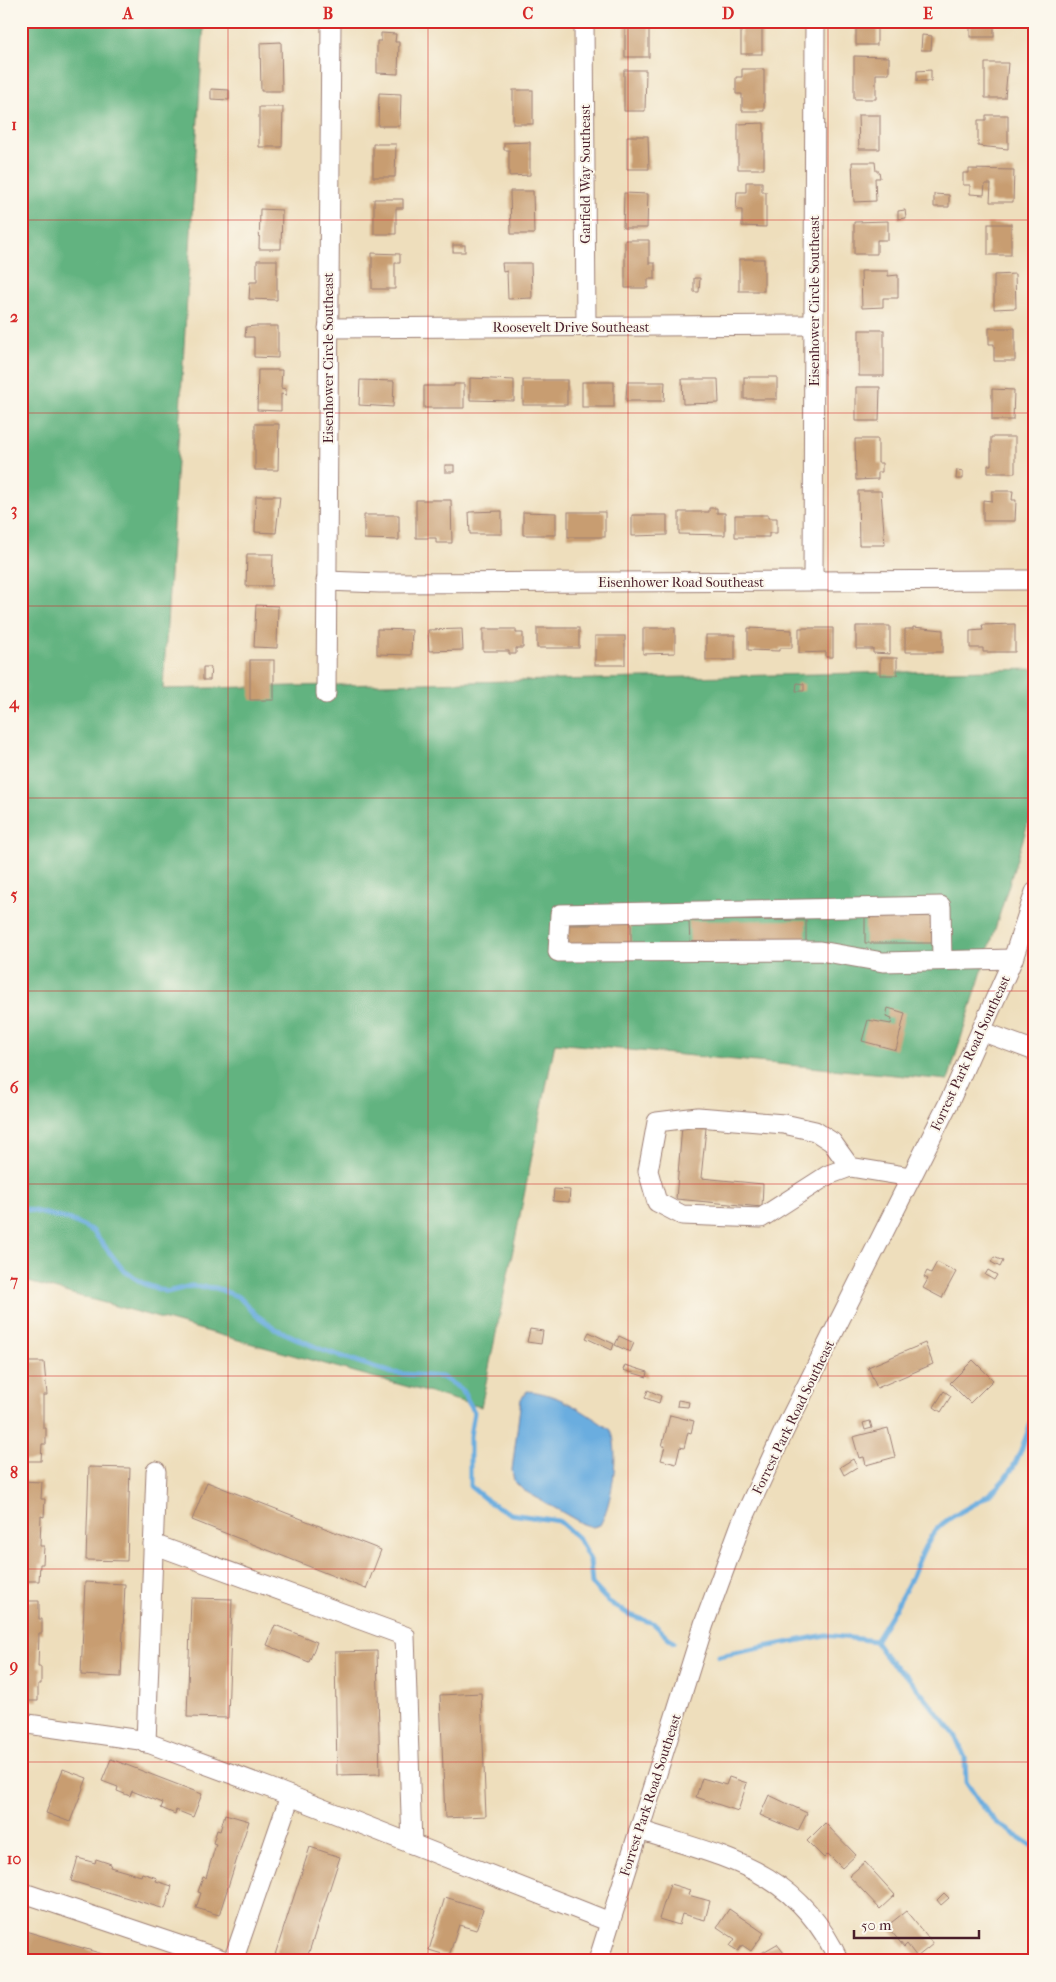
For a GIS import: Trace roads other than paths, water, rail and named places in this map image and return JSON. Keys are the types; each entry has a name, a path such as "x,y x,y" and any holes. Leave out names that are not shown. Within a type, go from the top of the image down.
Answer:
{"street":[{"name":"Eisenhower Circle Southeast","path":"326,694 331,21"},
{"name":"Garfield Way Southeast","path":"584,21 586,327"},
{"name":"Eisenhower Circle Southeast","path":"813,581 815,21"},
{"name":"Roosevelt Drive Southeast","path":"328,328 814,325"},
{"name":"Eisenhower Road Southeast","path":"326,581 380,583 1035,580"},
{"name":"Forrest Park Road Southeast","path":"598,1961 704,1624 741,1524 784,1431 951,1098 1013,959 1035,892"},
{"path":"942,960 941,906 560,914 558,952 820,951 882,962 1013,959"},
{"path":"981,1030 1035,1051"},
{"path":"850,1167 832,1142 815,1131 784,1124 698,1117 657,1122 648,1171 657,1202 682,1215 761,1218 828,1175 850,1167 911,1177"},
{"path":"146,1743 156,1471"},
{"path":"153,1544 405,1636 412,1844"},
{"path":"21,1723 146,1743 290,1796 610,1922"},
{"path":"233,1961 290,1796"},
{"path":"639,1830 744,1864 772,1880 797,1901 817,1923 839,1961"},
{"path":"21,1892 226,1961"}],"water":[{"path":"527,1391 550,1396 572,1405 611,1430 614,1440 615,1464 611,1492 600,1525 593,1527 583,1524 523,1490 514,1481 512,1470 521,1399"}],"waterway":[{"path":"21,1208 71,1220 93,1231 123,1270 144,1284 167,1292 191,1286 216,1288 239,1297 256,1315 276,1329 322,1350 392,1373 442,1377 462,1390 474,1412 470,1436 470,1486 489,1502 511,1514 559,1521 578,1538 590,1560 592,1584 609,1602 630,1615 653,1623 673,1642"},
{"path":"875,1641 905,1591 932,1535 941,1525 991,1493 1009,1473 1021,1451 1035,1411"},
{"path":"719,1656 826,1635 875,1641"},
{"path":"875,1641 889,1661 908,1677 955,1735 965,1758 966,1782 980,1803 996,1822 1035,1848"}]}
